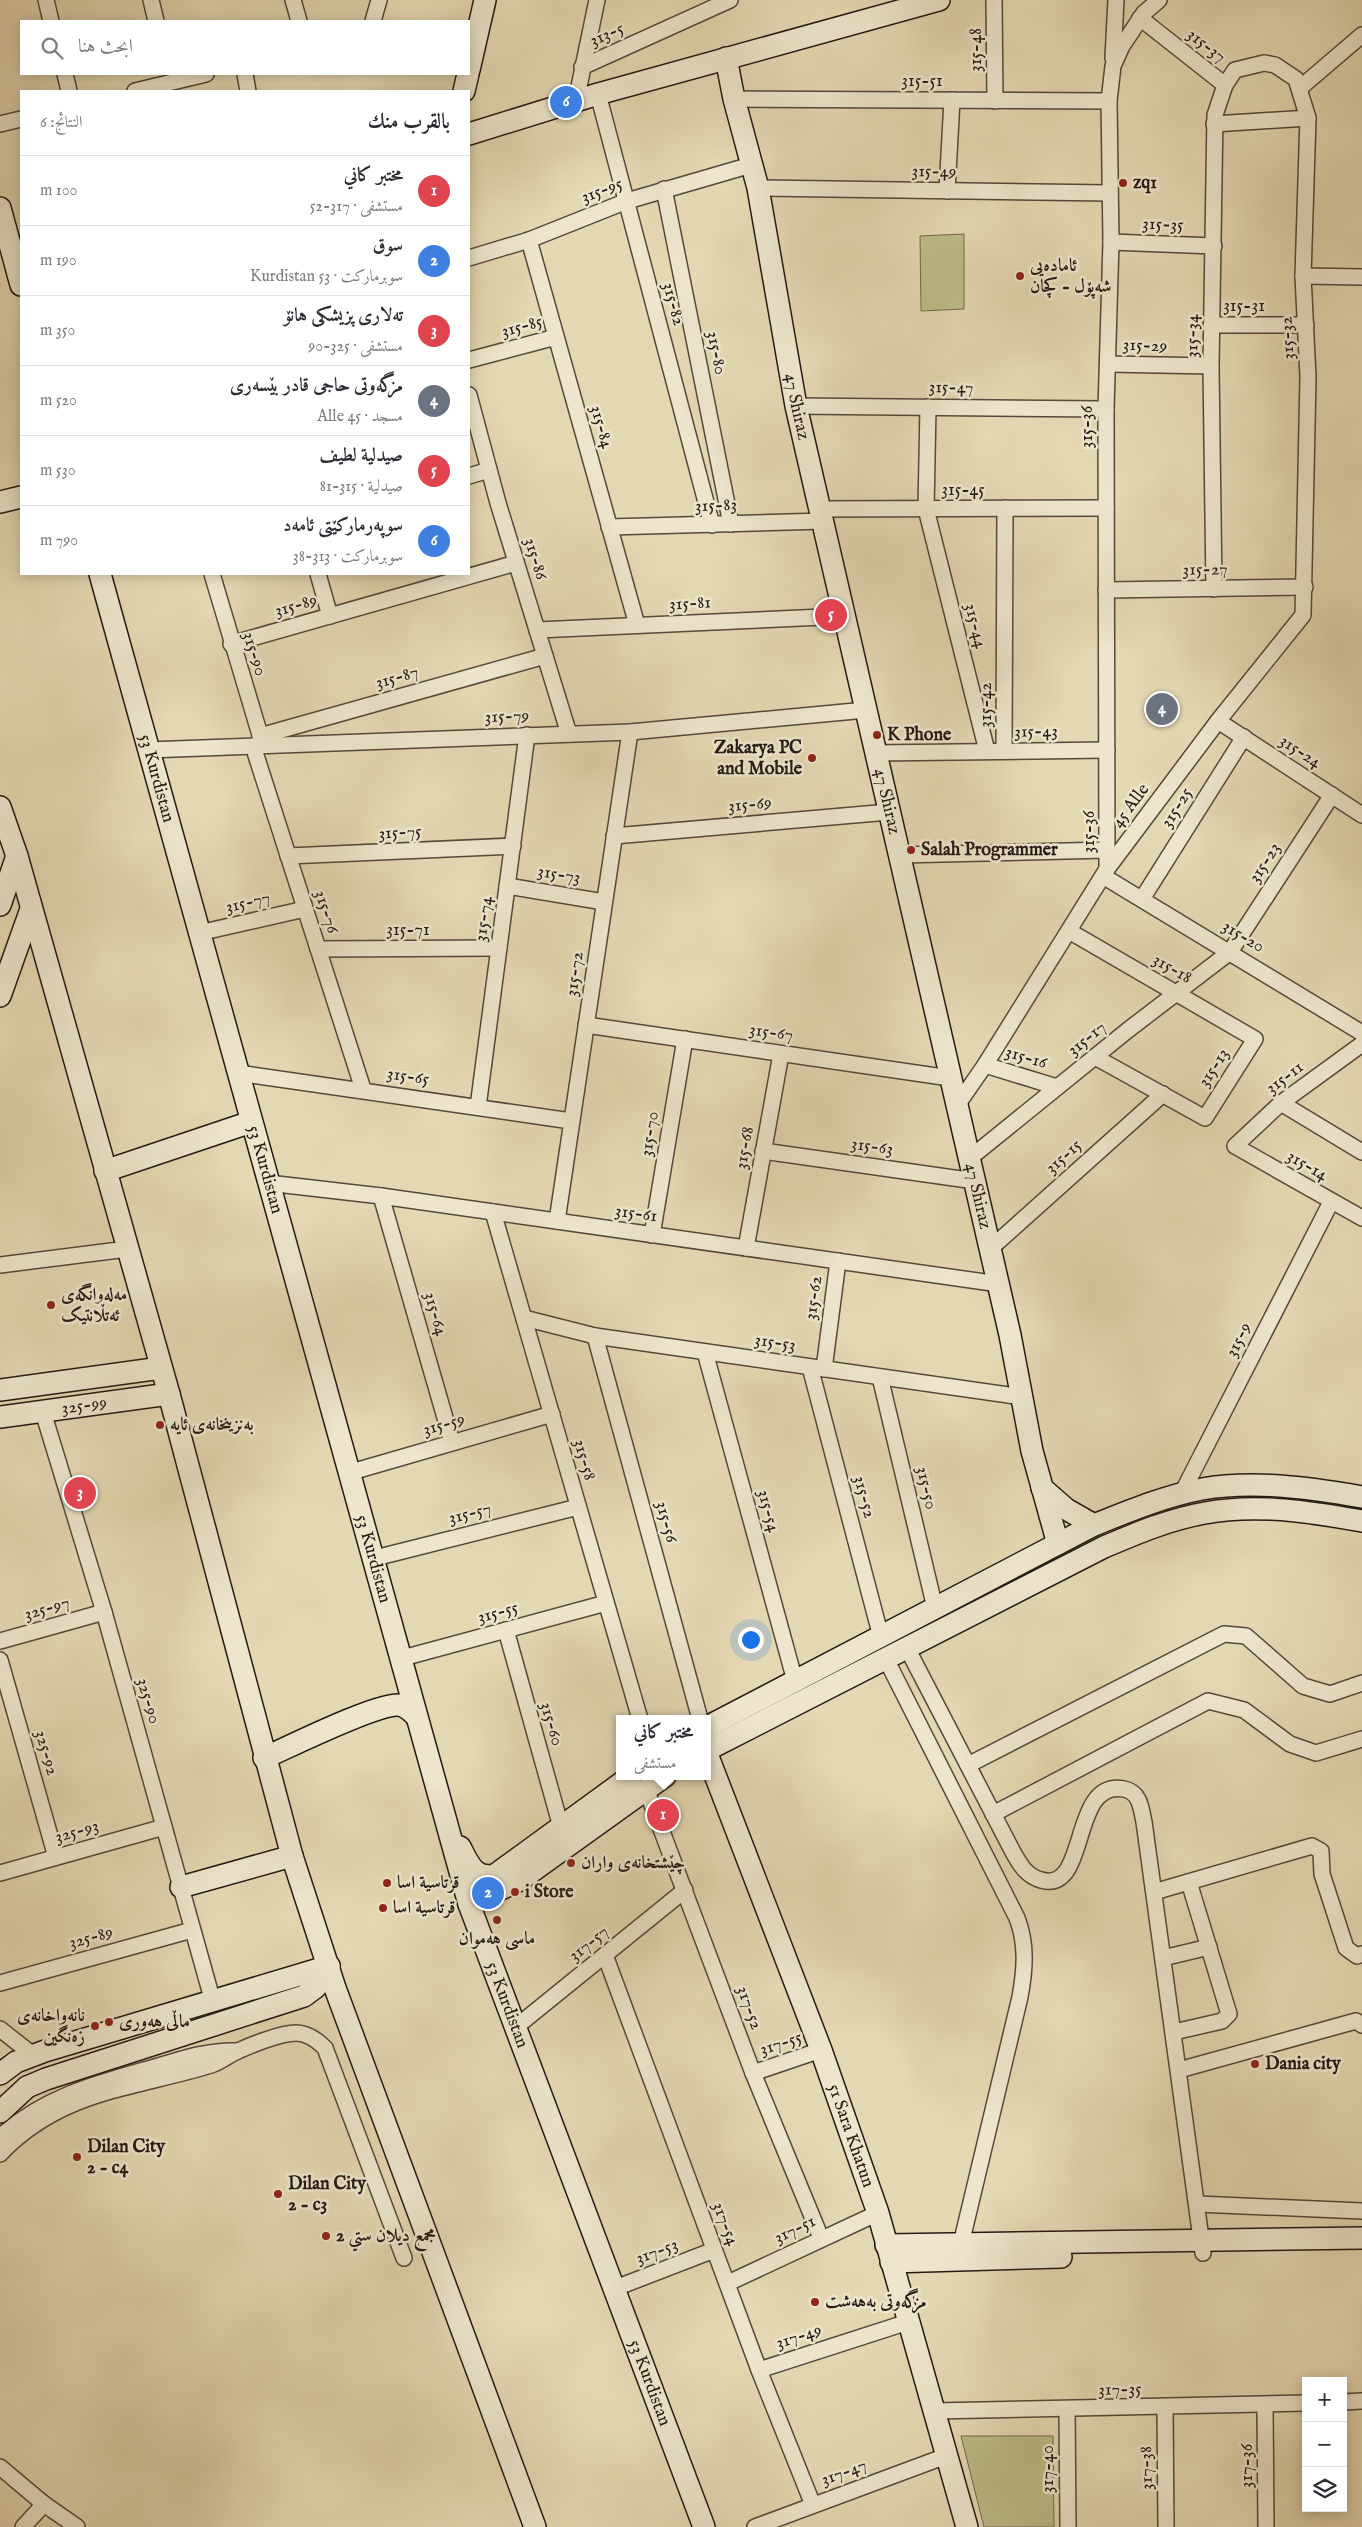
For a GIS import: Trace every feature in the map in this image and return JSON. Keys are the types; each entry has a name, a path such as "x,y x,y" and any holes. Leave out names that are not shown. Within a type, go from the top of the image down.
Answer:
{"main road":[{"path":"470,64 485,0"},
{"path":"470,134 576,100 939,0"},
{"name":"47 Shiraz","path":"726,58 734,99 758,188 796,406 950,1078 958,1104 991,1248 1032,1451 1058,1544"},
{"path":"464,90 467,75"},
{"path":"0,208 15,239 20,278"},
{"path":"0,502 20,497"},
{"name":"53 Kurdistan","path":"103,575 148,750 447,1832 469,1904 704,2527"},
{"path":"0,807 17,856 169,1394 264,1758 292,1856 338,1997 535,2527"},
{"path":"0,905 17,856"},
{"path":"0,996 31,909"},
{"path":"105,1171 251,1122"},
{"path":"0,1390 161,1368"},
{"path":"133,1372 141,1385 137,1399"},
{"name":"325-99","path":"0,1417 169,1394"},
{"path":"711,1725 1094,1525 1159,1500 1203,1489 1285,1487 1357,1492"},
{"path":"1042,1488 1066,1509 1094,1525"},
{"path":"711,1750 1104,1547 1166,1523 1207,1512 1284,1510 1362,1521"},
{"path":"991,1579 1001,1600"},
{"path":"264,1758 374,1710 398,1705 410,1710 415,1715"},
{"name":"51 Sara Khatun","path":"711,1762 821,2050 878,2213 967,2527"},
{"path":"447,1832 458,1844 473,1870 481,1875 516,1872 561,1827 638,1783"},
{"path":"469,1904 638,1783"},
{"path":"181,1887 292,1856"},
{"path":"0,2074 16,2062 33,2055 329,1966"},
{"path":"0,2112 27,2087 46,2079 304,1996 316,1987 329,1966"},
{"path":"889,2253 1202,2247 1362,2238"},
{"path":"889,2253 961,2244 1362,2251"}],"street":[{"path":"46,0 51,20"},
{"path":"151,0 156,20"},
{"path":"293,0 299,20"},
{"path":"373,20 379,0"},
{"path":"576,100 597,0"},
{"name":"313-5","path":"582,67 730,0"},
{"name":"315-48","path":"994,0 995,101"},
{"path":"1113,66 1116,0"},
{"name":"315-36","path":"1105,872 1107,850 1106,409 1111,242 1109,100 1113,66 1122,46 1140,18 1159,0"},
{"name":"315-37","path":"1140,18 1225,85"},
{"path":"1225,85 1235,70 1264,62 1275,65 1296,79 1300,88 1362,35"},
{"path":"65,75 69,90"},
{"path":"139,90 169,78 197,75"},
{"path":"245,75 248,90"},
{"name":"315-34","path":"1214,589 1211,324 1214,246 1214,124 1219,99 1225,85"},
{"name":"315-32","path":"1300,88 1308,118 1303,276 1308,377 1305,587"},
{"name":"315-82","path":"598,94 712,525"},
{"name":"315-51","path":"734,99 1109,100"},
{"path":"947,191 952,100"},
{"path":"1214,124 1308,118"},
{"path":"0,124 20,119"},
{"name":"315-95","path":"470,258 530,240 627,201 751,165"},
{"name":"315-49","path":"758,188 1110,193"},
{"name":"315-80","path":"664,190 731,524"},
{"name":"315-84","path":"530,240 637,625"},
{"name":"315-35","path":"1111,242 1214,246"},
{"path":"1303,276 1362,277"},
{"name":"315-31","path":"1211,324 1306,325"},
{"name":"315-85","path":"470,360 556,337"},
{"name":"315-29","path":"1108,364 1211,366"},
{"name":"315-86","path":"470,399 516,562 569,734"},
{"name":"315-47","path":"796,406 1106,409"},
{"name":"315-44","path":"928,407 926,509 987,751"},
{"path":"470,476 489,470"},
{"name":"315-42","path":"1004,751 1005,508"},
{"name":"315-45","path":"822,515 926,509 1106,508"},
{"name":"315-83","path":"609,528 731,524 822,515"},
{"name":"315-89","path":"231,644 516,562"},
{"name":"315-90","path":"212,575 258,742"},
{"path":"318,575 330,616"},
{"name":"315-27","path":"1106,590 1305,587"},
{"name":"45 Alle","path":"958,1104 1070,931 1105,872 1218,721 1303,615 1305,587"},
{"name":"315-81","path":"537,630 845,616"},
{"name":"315-87","path":"258,742 545,656"},
{"name":"315-79","path":"148,750 258,742 630,732 866,710"},
{"name":"315-24","path":"1218,721 1362,815"},
{"name":"315-72","path":"557,1221 630,732"},
{"name":"315-74","path":"478,1107 527,735"},
{"name":"315-25","path":"1142,899 1244,737"},
{"name":"315-76","path":"258,742 288,856 363,1089"},
{"name":"315-43","path":"876,753 1107,750"},
{"name":"315-23","path":"1230,952 1332,795"},
{"name":"315-69","path":"614,836 890,812"},
{"name":"315-75","path":"288,856 513,846"},
{"path":"899,855 1107,850"},
{"name":"315-20","path":"1105,872 1142,899 1362,1033"},
{"name":"315-73","path":"507,886 604,902"},
{"name":"315-77","path":"199,933 305,909"},
{"name":"315-18","path":"1070,931 1255,1039"},
{"name":"315-71","path":"318,950 499,948"},
{"name":"315-17","path":"970,1158 1175,993 1230,952"},
{"name":"315-67","path":"586,1026 950,1078"},
{"name":"315-13","path":"1163,1094 1205,1118 1255,1039"},
{"name":"315-70","path":"652,1235 684,1040"},
{"name":"315-11","path":"1235,1146 1280,1103 1362,1044"},
{"name":"315-68","path":"746,1248 781,1054"},
{"path":"1095,1057 1163,1094"},
{"name":"315-16","path":"985,1065 1057,1087"},
{"name":"315-65","path":"238,1073 363,1089 571,1121"},
{"name":"315-15","path":"991,1248 1163,1094"},
{"path":"1280,1103 1362,1152"},
{"name":"315-14","path":"1235,1146 1362,1218"},
{"name":"315-63","path":"764,1151 975,1180"},
{"name":"315-61","path":"268,1183 381,1196 999,1284"},
{"name":"315-64","path":"381,1196 452,1442"},
{"name":"315-9","path":"1181,1495 1331,1202"},
{"name":"315-58","path":"494,1212 639,1715"},
{"path":"0,1264 127,1248"},
{"name":"315-62","path":"817,1368 838,1262"},
{"name":"315-53","path":"524,1318 595,1336 1022,1397"},
{"name":"315-56","path":"595,1336 699,1715"},
{"name":"315-54","path":"705,1352 795,1681"},
{"name":"315-52","path":"817,1368 880,1637"},
{"name":"315-50","path":"880,1377 935,1608"},
{"name":"325-90","path":"43,1412 104,1612 213,2002"},
{"name":"315-59","path":"348,1473 552,1414"},
{"name":"315-57","path":"372,1559 578,1506"},
{"name":"315-55","path":"399,1659 606,1602"},
{"name":"325-97","path":"0,1641 104,1612"},
{"name":"315-60","path":"506,1630 561,1827"},
{"path":"968,1764 1224,1634 1246,1636 1303,1686 1330,1694 1362,1683"},
{"path":"907,1648 1024,1870 1036,1878 1049,1881 1062,1876 1069,1868 1081,1828 1095,1803 1105,1793 1115,1788 1133,1792 1138,1799 1154,1892 1198,2204 1202,2247"},
{"path":"886,1659 1017,1918 1024,1940 1024,1971 1020,1997 961,2244"},
{"name":"325-92","path":"0,1660 5,1693 56,1857"},
{"path":"993,1814 1208,1701 1244,1710 1290,1744 1316,1753 1362,1739"},
{"name":"317-52","path":"638,1783 685,1890 753,2073 821,2238"},
{"name":"325-93","path":"0,1873 164,1827"},
{"path":"1154,1892 1312,1846 1321,1851 1322,1874 1346,1948 1357,1956 1362,1954"},
{"path":"1174,2032 1222,2022 1229,2014 1189,1882"},
{"name":"317-57","path":"516,2027 685,1890"},
{"name":"325-89","path":"0,1983 192,1930"},
{"path":"1163,1958 1209,1947"},
{"name":"317-54","path":"605,1954 759,2370 813,2505"},
{"path":"1179,2070 1356,2021 1362,2025"},
{"path":"0,2029 33,2055"},
{"path":"0,2154 22,2134 67,2105 92,2095 212,2065 237,2051 296,2033 307,2034 325,2048 404,2258"},
{"name":"317-55","path":"753,2073 821,2050"},
{"path":"0,2137 37,2108 87,2086 206,2052 237,2051"},
{"path":"1198,2204 1362,2210"},
{"name":"317-51","path":"728,2283 878,2213"},
{"name":"317-53","path":"613,2289 714,2250"},
{"name":"317-49","path":"759,2370 908,2322"},
{"path":"1347,2402 1362,2401"},
{"name":"317-35","path":"934,2411 1165,2408 1302,2403"},
{"name":"317-36","path":"1265,2405 1266,2527"},
{"name":"317-38","path":"1165,2408 1166,2527"},
{"name":"317-40","path":"1067,2410 1068,2527"},
{"name":"317-47","path":"755,2527 778,2523 813,2505 946,2456"},
{"path":"0,2467 44,2504 77,2527"},
{"path":"23,2527 44,2504"}],"green space":[{"path":"964,234 964,309 921,311 920,236"},
{"path":"961,2436 1053,2436 1054,2527 984,2527"}],"place":[{"name":"سوپەرمارکێتی ئامەد","path":"566,102"},
{"name":"zq1","path":"1123,183"},
{"name":"ئامادەیی شەپۆل - کچان","path":"1020,276"},
{"name":"صیدلیة لطیف","path":"831,615"},
{"name":"مزگەوتی حاجی قادر بێسەری","path":"1162,709"},
{"name":"K Phone","path":"877,735"},
{"name":"Zakarya PC and Mobile","path":"812,758"},
{"name":"Salah Programmer","path":"911,850"},
{"name":"مەلەوانگەی ئەتڵانتیک","path":"51,1305"},
{"name":"بەنزینخانەی ئایە","path":"160,1425"},
{"name":"تەلاری پزیشکی هانۆ","path":"80,1493"},
{"name":"مختبر كاني","path":"663,1815"},
{"name":"چێشتخانەی واران","path":"571,1863"},
{"name":"قرتاسية اسا","path":"387,1883"},
{"name":"i Store","path":"515,1892"},
{"name":"سوق","path":"488,1893"},
{"name":"قرتاسیة اسا","path":"383,1908"},
{"name":"ماسی هەموان","path":"497,1920"},
{"name":"ماڵی هەوری","path":"109,2022"},
{"name":"نانەواخانەی زەنگین","path":"95,2026"},
{"name":"Dania city","path":"1255,2064"},
{"name":"Dilan City 2 - c4","path":"77,2157"},
{"name":"Dilan City 2 - c3","path":"278,2194"},
{"name":"مجمع ديلان ستي 2","path":"326,2236"},
{"name":"مزگەوتی بەهەشت","path":"815,2302"}]}
